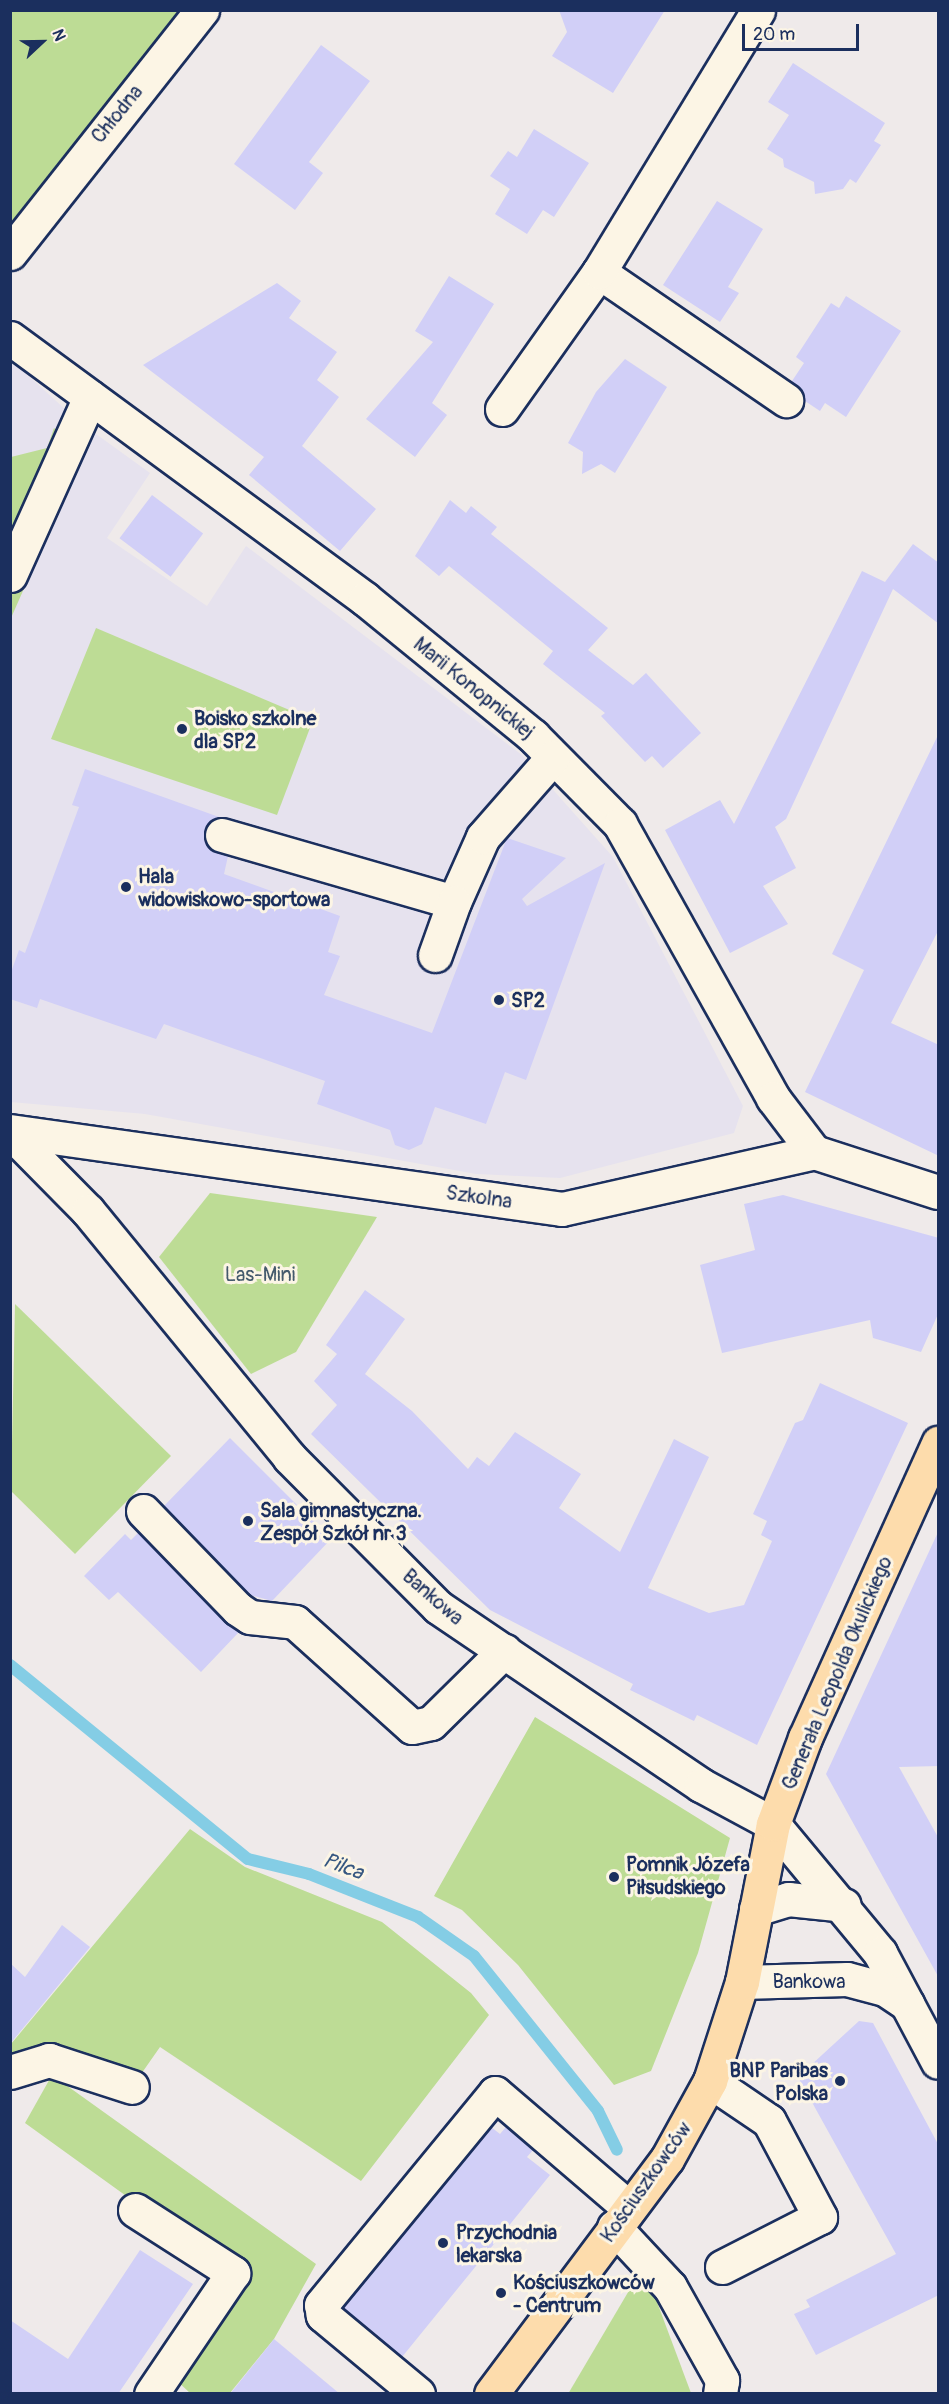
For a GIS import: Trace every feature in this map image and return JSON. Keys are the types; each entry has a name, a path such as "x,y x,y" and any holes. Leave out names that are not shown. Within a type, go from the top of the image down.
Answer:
{"main road":[{"name":"Generała Leopolda Okulickiego","path":"756,1909 773,1824 809,1727 935,1459"},
{"name":"Kościuszkowców","path":"491,2394 683,2133 710,2081 742,1982 756,1909"}],"street":[{"name":"Chłodna","path":"10,253 33,218 202,10"},
{"path":"502,409 599,273 758,10"},
{"path":"599,273 786,400"},
{"name":"Marii Konopnickiej","path":"10,338 365,599 553,757 620,824 773,1098 814,1152"},
{"path":"10,575 90,396"},
{"path":"435,955 454,902 483,837 553,757"},
{"path":"222,835 454,902"},
{"name":"Szkolna","path":"10,1131 562,1209 814,1152"},
{"name":"Bankowa","path":"10,1131 88,1211 289,1457 438,1607 701,1785 773,1824 844,1905 880,1953 939,2062"},
{"name":"Bankowa","path":"88,1211 77,1188 84,1162 110,1148 128,1148"},
{"path":"814,1152 939,1192"},
{"path":"143,1511 238,1609 250,1617 295,1622 412,1727 431,1723 504,1652"},
{"path":"756,1909 788,1899 844,1905"},
{"name":"Bankowa","path":"742,1982 847,1979 885,1989 907,2004"},
{"path":"10,2072 49,2060 132,2087"},
{"path":"710,2081 769,2121 820,2217 722,2268"},
{"path":"418,2394 323,2315 321,2305 495,2093 622,2218 670,2287 723,2389"},
{"path":"135,2210 233,2273 151,2394"}],"shaded area":[{"path":"10,359 78,421 150,473 107,538 207,606 246,546 522,755 613,857 743,1106 734,1133 560,1178 476,1174 145,1114 11,1102"}],"green space":[{"path":"11,11 182,11 11,230"},
{"path":"54,428 83,455 11,618 11,457 47,448"},
{"name":"Boisko szkolne dla SP2","path":"96,628 313,720 277,815 51,739"},
{"name":"Las-Mini","path":"210,1193 377,1217 296,1352 251,1374 159,1257"},
{"path":"15,1304 171,1456 75,1554 11,1491"},
{"path":"535,1717 730,1838 698,1953 651,2071 614,2085 518,1965 462,1910 434,1896"},
{"path":"190,1829 245,1867 382,1922 471,1993 489,2015 361,2181 160,2047 132,2087 11,2072 11,2044"},
{"path":"52,2075 316,2264 274,2339 230,2393 190,2393 162,2367 233,2273 25,2123"},
{"path":"637,2277 654,2294 691,2393 568,2394"}],"building":[{"path":"559,10 665,10 613,93 552,56 567,32"},
{"path":"321,45 370,81 309,162 323,173 295,210 234,164"},
{"path":"793,63 885,123 874,141 881,145 856,183 850,179 843,189 815,194 814,182 784,167 783,159 767,149 789,115 768,102"},
{"path":"534,129 589,163 554,217 543,210 527,234 495,214 510,189 490,176 508,151 517,157"},
{"path":"717,201 763,229 728,287 739,293 720,322 663,285"},
{"path":"449,276 494,304 432,403 447,415 415,457 366,419 433,342 415,331"},
{"path":"277,283 301,301 289,318 337,352 317,380 339,397 302,446 376,509 340,551 249,475 264,457 143,365"},
{"path":"846,296 901,331 846,417 825,403 820,411 805,401 792,381 804,363 796,357 831,303 839,308"},
{"path":"625,359 667,387 615,473 601,464 582,474 583,452 568,443 596,392"},
{"path":"152,495 203,534 171,577 120,538"},
{"path":"450,500 466,513 471,506 497,527 491,534 608,628 588,650 633,685 646,673 701,733 663,768 652,756 645,762 601,716 605,713 543,664 553,651 449,566 439,576 415,556"},
{"path":"913,544 939,563 939,624 893,589 786,819 775,827 796,868 763,886 788,924 730,953 665,830 720,800 734,824 862,571 885,582"},
{"path":"939,733 939,929 891,1023 939,1045 939,1156 805,1092 864,970 832,954"},
{"path":"85,769 219,817 209,822 204,839 209,848 228,856 224,874 340,916 328,952 340,956 324,995 432,1033 507,838 566,858 522,899 527,906 605,863 526,1080 505,1072 486,1124 435,1107 422,1144 409,1150 395,1145 390,1130 317,1104 325,1081 164,1024 156,1039 40,999 37,1008 10,999 10,975 19,950 25,953 79,807 72,805"},
{"path":"783,1195 939,1238 939,1312 921,1352 873,1338 870,1320 722,1353 700,1265 755,1250 744,1204"},
{"path":"365,1290 405,1319 365,1374 412,1411 468,1469 477,1457 489,1466 515,1432 581,1474 559,1508 620,1552 674,1439 709,1457 648,1588 709,1613 744,1605 772,1541 761,1535 767,1521 753,1514 795,1423 803,1420 820,1383 908,1423 757,1745 697,1715 694,1721 630,1690 633,1684 490,1610 311,1434 337,1405 314,1381 337,1354 326,1345"},
{"name":"Sala gimnastyczna. Zespół Szkół nr 3","path":"230,1438 331,1539 272,1601 250,1595 164,1506"},
{"path":"939,1530 939,1766 899,1767 939,1839 939,1978 826,1774"},
{"path":"138,1533 239,1632 201,1672 118,1592 109,1600 84,1576 125,1534 131,1540"},
{"path":"62,1925 90,1947 10,2044 10,1963 25,1977"},
{"path":"859,2021 873,2023 939,2146 939,2295 816,2355 794,2314 810,2307 806,2300 896,2254 798,2077"},
{"name":"Przychodnia lekarska","path":"491,2127 500,2134 506,2127 533,2150 527,2157 550,2175 402,2357 343,2307"},
{"path":"140,2250 193,2284 118,2394 10,2394 10,2320 68,2359"},
{"path":"274,2339 340,2394 230,2394"}],"waterway":[{"name":"Pilca","path":"10,1665 248,1859 309,1874 418,1917 474,1956 598,2111 617,2150"}],"place":[{"name":"Boisko szkolne dla SP2","path":"182,729"},
{"name":"Hala widowiskowo-sportowa","path":"126,887"},
{"name":"SP2","path":"499,1000"},
{"name":"Sala gimnastyczna. Zespół Szkół nr 3","path":"248,1521"},
{"name":"Pomnik Józefa Piłsudskiego","path":"614,1877"},
{"name":"BNP Paribas Polska","path":"840,2081"},
{"name":"Przychodnia lekarska","path":"443,2243"},
{"name":"Kościuszkowców - Centrum","path":"501,2293"}]}
